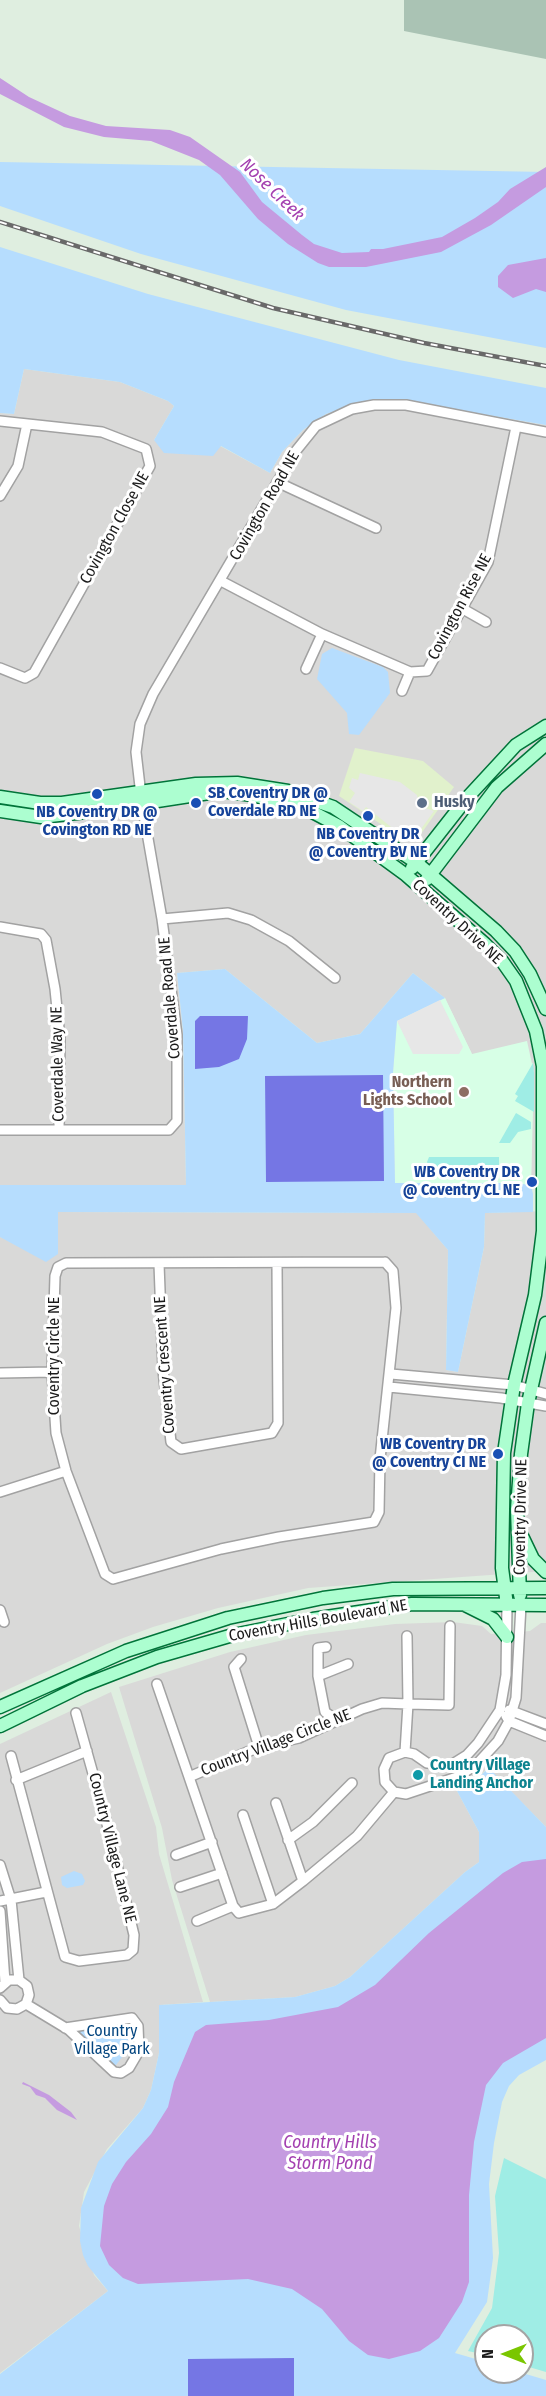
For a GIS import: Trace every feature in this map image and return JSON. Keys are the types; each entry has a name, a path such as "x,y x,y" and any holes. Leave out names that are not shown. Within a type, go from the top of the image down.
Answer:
{"street":[{"name":"Covington Road NE","path":"142,798 136,752 140,724 153,694 295,452 316,426 352,409 374,405 406,405 546,432"},
{"name":"Covington Close NE","path":"0,421 102,432 146,449 150,466 34,673 25,678 0,669"},
{"path":"0,496 18,466 27,424"},
{"name":"Covington Rise NE","path":"221,580 322,634 410,672 427,671 488,562 516,427"},
{"path":"277,482 376,528"},
{"path":"463,609 486,622"},
{"path":"306,669 322,634"},
{"path":"402,691 410,672"},
{"path":"406,874 467,798 516,745 546,726"},
{"path":"421,887 497,787 546,744"},
{"name":"Coventry Drive NE","path":"0,796 40,803 63,803 222,791 252,795 305,808 343,821 417,863 515,951 530,974 546,1009"},
{"name":"Coventry Drive NE","path":"0,811 41,817 142,798"},
{"name":"Coverdale Road NE","path":"0,1130 169,1130 177,1121 177,1035 162,919 142,798"},
{"path":"467,798 483,807"},
{"name":"Coventry Drive NE","path":"343,821 502,960 528,1004 543,1066 545,1133 543,1231 535,1295 511,1399 504,1453 501,1510 504,1588 507,1605"},
{"path":"162,919 228,914 251,920 289,940 335,978"},
{"name":"Coverdale Way NE","path":"0,927 41,934 46,940 56,989 60,1038 60,1130"},
{"name":"Coventry Circle NE","path":"385,1262 393,1271 396,1308 391,1374 380,1459 380,1512 374,1522 279,1537 211,1552 113,1579 105,1574 66,1471 56,1433 52,1371 55,1276 58,1268 66,1263 159,1264 385,1262"},
{"name":"Coventry Crescent NE","path":"159,1264 163,1370 171,1442 180,1449 273,1433 278,1423 278,1263"},
{"name":"Coventry Drive NE","path":"521,1605 518,1529 521,1454 529,1397 546,1323"},
{"path":"0,1372 52,1371"},
{"path":"391,1374 514,1385 529,1397 546,1406"},
{"path":"389,1387 511,1399 546,1394"},
{"path":"0,1492 66,1471"},
{"path":"518,1529 533,1559 546,1572"},
{"name":"Coventry Hills Boulevard NE","path":"0,1705 126,1651 228,1618 323,1598 393,1589 546,1588"},
{"path":"462,1603 492,1619 507,1637"},
{"name":"Coventry Hills Boulevard NE","path":"0,1726 81,1686 158,1657 233,1635 313,1619 412,1604 546,1605"},
{"path":"507,1605 506,1675 500,1710 478,1743 467,1755 451,1765 427,1763 405,1752 389,1758 384,1769 385,1782 394,1792 406,1794 431,1787 469,1770 498,1741 514,1710 519,1677 521,1605"},
{"path":"0,1610 4,1622"},
{"name":"Country Village Circle NE","path":"233,1906 189,1778 259,1747 299,1738 382,1703 449,1705 450,1626"},
{"path":"405,1752 408,1704 407,1636"},
{"path":"326,1647 318,1648 318,1676 325,1712 338,1721"},
{"path":"241,1659 234,1667 259,1747"},
{"path":"318,1676 348,1665"},
{"path":"157,1684 189,1778"},
{"path":"500,1710 514,1710 546,1724"},
{"path":"500,1710 509,1720 546,1736"},
{"name":"Country Village Lane NE","path":"11,1756 65,1957 69,1960 127,1955 133,1950 134,1935 122,1879 75,1713"},
{"name":"Country Village Lane NE","path":"16,1780 87,1751"},
{"path":"288,1840 313,1822 352,1783"},
{"path":"196,1921 233,1906 239,1913 273,1904 357,1836 394,1792"},
{"path":"276,1803 303,1881"},
{"path":"243,1815 273,1904"},
{"path":"176,1855 212,1842"},
{"path":"0,1865 11,1900 19,1980 29,1990 26,2004"},
{"path":"180,1887 222,1873"},
{"path":"0,1901 46,1892"},
{"path":"0,1911 2,1985 19,1980"},
{"path":"0,2000 12,2009 26,2004"},
{"path":"26,2004 66,2028 114,2072 122,2073 129,2068 139,2050 138,2026 132,2018 66,2028"}],"shaded area":[{"path":"404,0 546,0 546,59 404,31"},
{"path":"24,369 120,382 168,401 174,406 154,440 220,446 270,473 282,452 303,430 326,414 361,402 394,399 546,425 546,1186 531,1185 533,1063 472,1054 445,998 413,973 360,1034 317,1043 225,969 177,973 183,1031 186,1185 0,1185 0,413 14,414"},
{"path":"355,748 423,761 454,787 416,841 406,841 339,796"},
{"path":"360,773 400,782 417,795 419,806 434,811 416,836 410,832 405,838 366,807 363,811 349,802 355,793 349,788 352,778 358,780"},
{"name":"Northern Lights School","path":"445,998 472,1054 527,1041 534,1073 531,1185 395,1183 393,1073 397,1021"},
{"path":"440,1000 463,1047 459,1054 413,1054 397,1021"},
{"path":"200,1016 248,1016 247,1039 239,1059 219,1067 195,1069 195,1021"},
{"path":"533,1063 534,1112 515,1101 518,1096 515,1094"},
{"path":"383,1075 384,1181 266,1182 265,1076"},
{"path":"516,1113 531,1122 531,1129 518,1132 510,1143 499,1143"},
{"path":"429,1157 499,1157 499,1167 429,1167 427,1162"},
{"path":"546,1211 546,1571 308,1588 218,1608 153,1627 107,1644 0,1693 0,1237 54,1255 58,1253 58,1212 417,1213 448,1250 446,1370 458,1372 484,1247 485,1213"},
{"path":"453,1622 482,1626 491,1634 530,1631 541,1623 546,1623 546,1827 488,1768 473,1782 457,1791 479,1832 479,1862 465,1872 350,1977 335,1986 295,1997 210,2002 172,1880 162,1828 119,1687 230,1652 306,1635 395,1624"},
{"path":"111,1692 156,1827 159,1854 203,2002 160,2005 159,2053 151,2090 143,2108 107,2149 84,2192 79,2226 94,2275 108,2291 0,2373 0,1744"},
{"path":"504,2158 546,2179 546,2372 534,2368 534,2324 483,2324 492,2308 499,2253 495,2196"},
{"path":"474,2340 474,2352 468,2351"},
{"path":"294,2358 294,2396 188,2396 188,2359"}],"green space":[{"path":"0,162 546,172 546,348 346,310 141,254 0,206"},
{"path":"0,247 148,294 399,360 546,388 546,425 394,399 361,402 326,414 303,430 282,452 270,473 221,446 213,456 164,453 154,440 174,406 168,401 120,382 24,369 14,414 0,413"},
{"path":"332,648 383,667 388,672 390,693 359,735 349,734 347,713 317,679 322,654"},
{"path":"225,969 317,1043 360,1034 413,973 445,998 397,1021 393,1073 395,1183 514,1183 531,1185 533,1194 533,1212 485,1213 484,1247 458,1372 446,1370 448,1250 416,1213 58,1212 58,1254 46,1262 0,1237 0,1185 186,1185 183,1031 177,973"},
{"name":"Country Hills Storm Pond","path":"489,1768 546,1827 546,2060 519,2075 509,2086 502,2102 489,2184 493,2258 487,2302 455,2353 474,2359 474,2384 534,2384 534,2376 546,2380 546,2396 0,2396 0,2374 108,2291 88,2266 83,2255 80,2241 81,2208 98,2162 143,2108 151,2090 159,2053 159,2005 295,1997 335,1986 350,1977 465,1872 479,1862 479,1832 457,1791 473,1782"},
{"path":"74,1871 82,1874 85,1881 83,1885 67,1888 62,1885 61,1877"},
{"name":"Country Village Park","path":"122,2019 131,2027 131,2045 116,2065 108,2066 69,2030"}],"water":[{"path":"0,78 29,97 70,116 106,126 170,130 190,137 240,172 262,202 302,235 314,244 342,253 369,252 371,249 383,249 442,237 475,218 498,202 510,189 546,167 546,187 491,225 441,252 366,267 329,267 318,263 288,244 258,219 220,175 199,160 151,141 104,137 64,127 0,94"},
{"path":"546,258 546,292 536,289 513,298 498,287 498,276 508,265"},
{"name":"Country Hills Storm Pond","path":"546,1859 546,2038 503,2063 486,2085 474,2142 469,2195 469,2282 462,2302 439,2338 420,2351 389,2359 368,2355 349,2341 322,2309 292,2289 248,2279 138,2284 123,2278 109,2265 100,2246 104,2206 112,2184 126,2162 151,2134 168,2107 174,2082 195,2032 206,2025 269,2020 338,2007 375,1985 429,1933 503,1873 522,1862"},
{"path":"23,2082 49,2095 71,2112 77,2120 57,2110 45,2098 36,2095 30,2087 22,2084"}],"railway":[{"path":"0,222 273,308 424,343 546,366"}],"place":[{"name":"NB Coventry DR @ Covington RD NE","path":"97,794"},
{"name":"SB Coventry DR @ Coverdale RD NE","path":"196,803"},
{"name":"Husky","path":"422,803"},
{"name":"NB Coventry DR @ Coventry BV NE","path":"368,816"},
{"name":"Northern Lights School","path":"464,1092"},
{"name":"WB Coventry DR @ Coventry CL NE","path":"532,1182"},
{"name":"WB Coventry DR @ Coventry CI NE","path":"498,1454"},
{"name":"Country Village Landing Anchor","path":"418,1775"}],"water label":[{"name":"Nose Creek","path":"272,190"}]}
